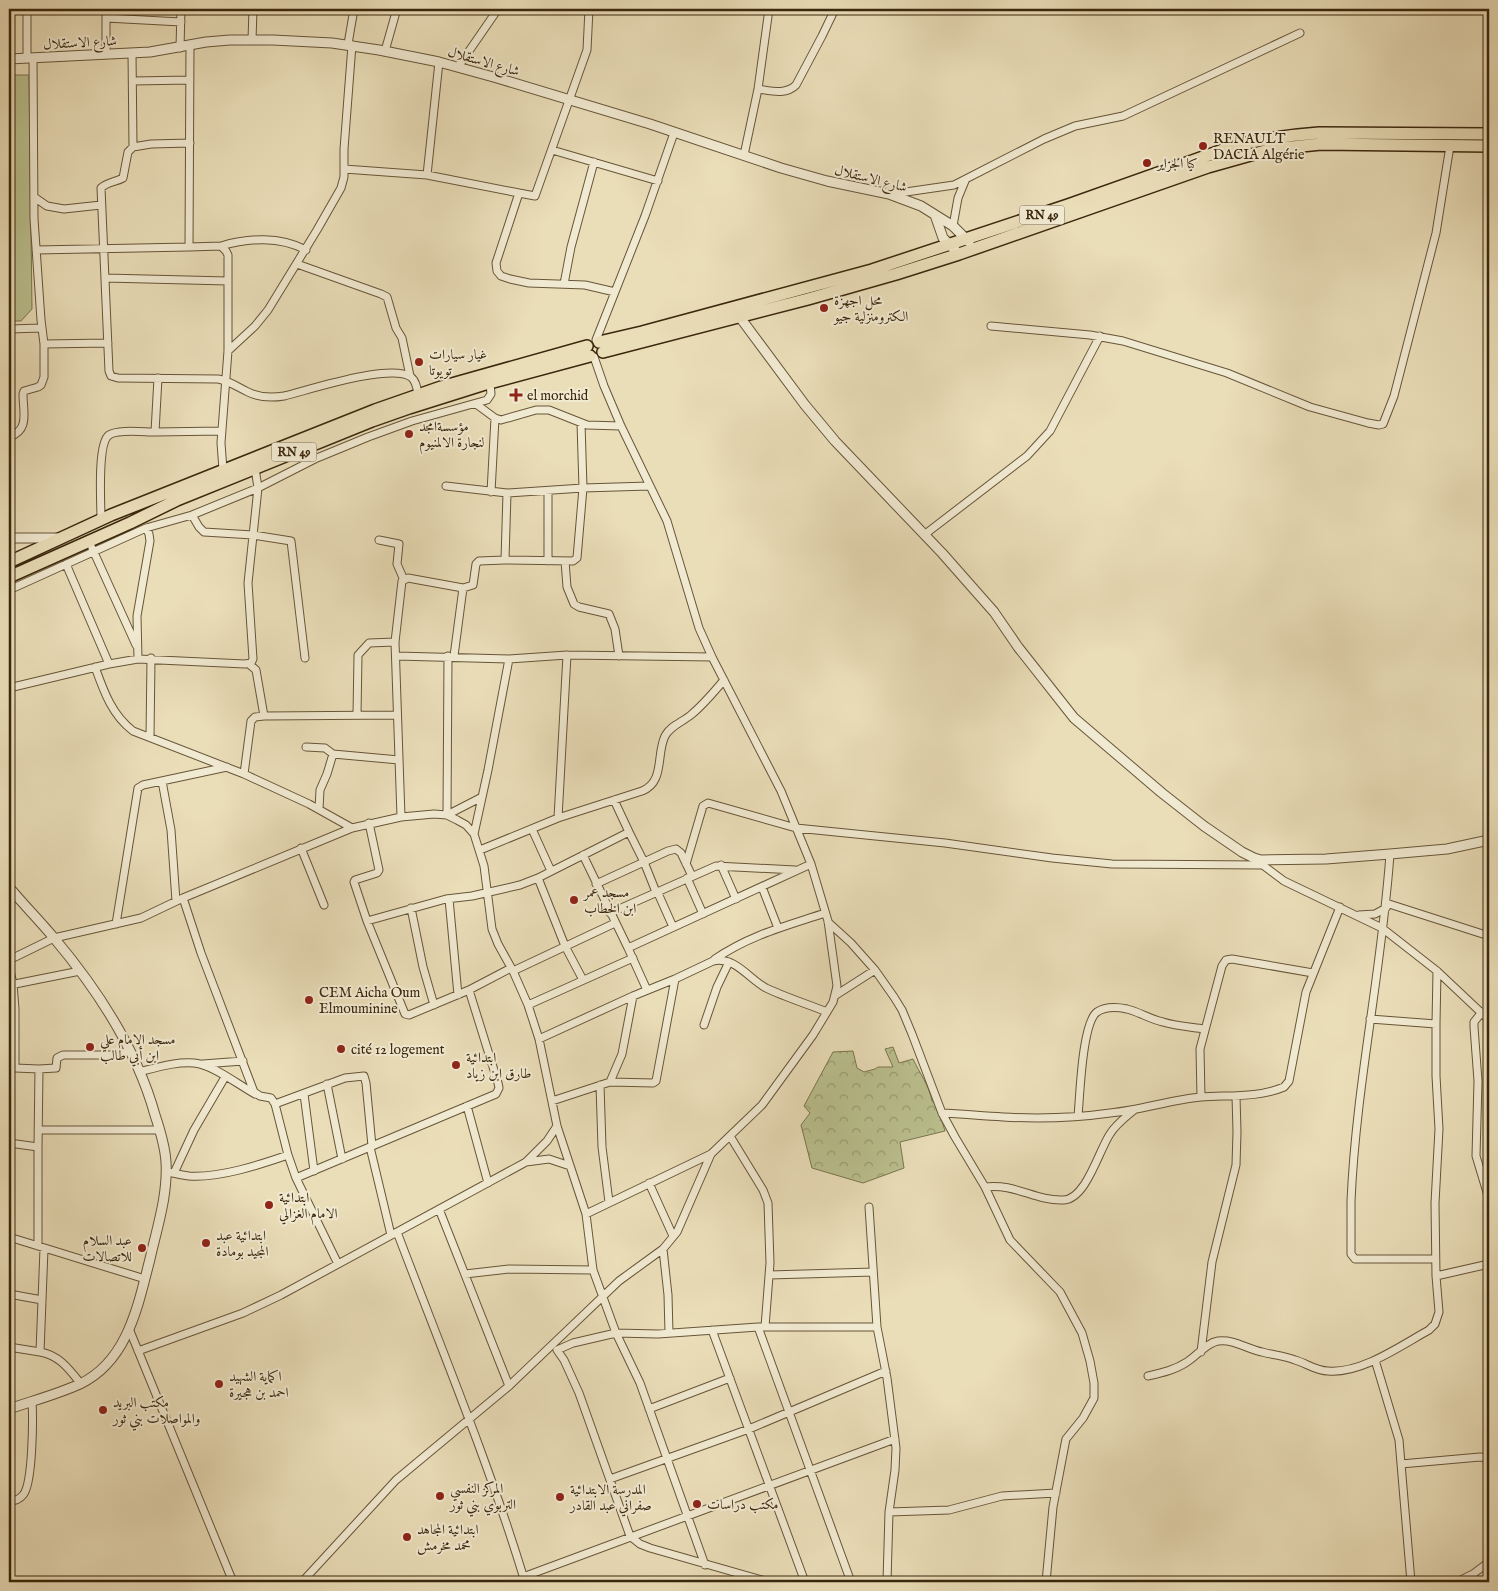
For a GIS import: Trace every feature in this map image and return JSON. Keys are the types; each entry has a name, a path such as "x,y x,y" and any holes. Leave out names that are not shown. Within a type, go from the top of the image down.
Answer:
{"main road":[{"name":"RN 49","path":"9,562 101,519 418,394 595,349 850,288 958,254 970,244 1060,208 1237,145 1297,134 1489,134"},
{"name":"RN 49","path":"9,577 91,546 159,508 409,408 595,349 839,280 948,244 970,244 1103,205 1208,167 1272,148 1321,144 1489,146"}],"street":[{"path":"9,436 19,432 24,426 24,391 38,387 43,381 44,344 36,250 27,9"},
{"path":"106,9 106,54"},
{"path":"180,48 181,9"},
{"path":"252,40 253,9"},
{"path":"228,351 259,321 306,250 341,188 344,169 350,44 354,9"},
{"path":"385,51 398,9"},
{"path":"458,67 498,9"},
{"path":"344,169 427,175 534,196 587,50 589,9"},
{"path":"744,155 758,89 769,9"},
{"path":"758,89 780,92 796,85 835,9"},
{"path":"106,18 181,22"},
{"path":"889,194 939,188 965,181 1044,139 1075,126 1123,116 1300,33"},
{"name":"شارع الاستقلال","path":"9,59 132,53 180,48 206,42 252,40 350,44 458,67 570,100 827,181 889,194 921,206 953,226 970,244"},
{"path":"190,45 190,247"},
{"path":"132,53 133,147"},
{"path":"427,175 439,62"},
{"path":"133,81 190,80"},
{"path":"586,1214 711,1154 762,1105 813,1035 836,995 837,986 828,921 811,864 781,792 712,657 692,607 676,546 667,521 621,426 604,386 595,349 674,133"},
{"path":"190,143 151,144 133,147 128,152 125,172 122,178 101,188 109,371 112,376 118,378 226,380 247,392 270,398 370,375 393,373 410,376"},
{"path":"991,326 1100,336 1138,345 1227,373 1310,407 1368,423 1382,424 1394,396 1436,233 1450,146"},
{"path":"552,150 658,181"},
{"path":"564,284 573,238 594,162"},
{"path":"953,226 958,198 965,181"},
{"path":"519,193 496,263 496,271 501,276 529,283 585,285 615,292"},
{"path":"34,197 46,206 64,209 101,205"},
{"path":"935,215 943,238 958,254"},
{"path":"36,250 104,247 221,246 244,240 278,241 293,244 306,250"},
{"path":"221,246 228,256 228,351 221,432 223,470"},
{"path":"297,264 387,297 396,328 402,338 410,376 415,381 418,394"},
{"path":"105,278 228,281"},
{"path":"739,316 805,405 835,441 994,612 1034,668 1082,726 1189,814 1242,852 1254,858 1284,881 1382,928 1437,971 1489,1020"},
{"path":"9,329 42,328"},
{"path":"924,535 1028,456 1044,440 1100,336"},
{"path":"44,344 108,343"},
{"path":"155,432 158,378"},
{"path":"9,590 66,564 91,546 192,515 258,488 317,458 368,437 476,404 490,397 490,382"},
{"path":"476,404 495,418 506,419 536,410 549,410 580,423 598,426 621,426"},
{"path":"491,492 495,418"},
{"path":"404,580 408,578 463,588 474,583 477,562 481,560 573,561 577,558 583,488 580,423"},
{"path":"101,519 101,470 104,440 107,436 117,433 221,432"},
{"path":"249,664 253,659 248,583 258,488 255,468"},
{"path":"446,486 507,493 649,486"},
{"path":"548,490 548,561"},
{"path":"505,560 507,493"},
{"path":"159,508 166,522"},
{"path":"192,515 204,532 253,536 292,542 305,658"},
{"path":"138,659 137,616 150,541 146,528"},
{"path":"9,538 58,538"},
{"path":"379,540 399,544 397,564 404,580 402,583 395,642 400,817"},
{"path":"91,546 138,649"},
{"path":"565,561 567,587 572,602 579,607 609,614 615,629 619,656"},
{"path":"66,564 109,664"},
{"path":"447,816 451,656 463,588"},
{"path":"357,715 358,655 370,643 395,642"},
{"path":"396,656 509,659 566,655 712,657"},
{"path":"558,818 566,655"},
{"path":"150,737 151,658"},
{"path":"9,688 95,667 138,659 151,658 249,664 256,670 264,716"},
{"path":"474,834 509,659"},
{"path":"95,667 114,712 133,731 244,774 319,809 352,828"},
{"path":"480,850 558,818 650,787 658,773 663,740 668,732 696,711 724,680"},
{"path":"244,774 251,721 255,718 264,716 397,715"},
{"path":"306,747 326,748 333,754 398,760"},
{"path":"319,809 320,790 333,754"},
{"path":"116,924 136,791 140,786 228,767"},
{"path":"162,781 171,830 179,899 255,1094"},
{"path":"447,816 482,797"},
{"path":"614,800 673,927"},
{"path":"686,864 701,812 706,804 796,828 945,843 1096,863 1263,865"},
{"path":"9,960 54,938 141,918 179,899 352,828 420,814 447,816 466,825 474,834 480,850 488,892 492,929 528,1006 539,1039 556,1126 586,1214 593,1270 616,1333 640,1383 706,1564"},
{"path":"370,823 380,870 354,882 367,921 405,1014 409,1015 458,995 615,923"},
{"path":"532,829 551,871"},
{"path":"367,921 449,899 520,885 538,878 629,832"},
{"path":"1254,858 1289,860 1390,854 1448,849 1489,840"},
{"path":"301,848 324,905"},
{"path":"596,884 676,849 686,864 703,914"},
{"path":"1390,854 1386,906 1357,1128 1351,1201 1352,1254 1355,1259 1435,1259"},
{"path":"582,855 647,990"},
{"path":"628,948 811,864"},
{"path":"722,865 736,899"},
{"path":"610,913 716,866 797,870"},
{"path":"538,878 565,946 583,980"},
{"path":"762,887 778,928"},
{"path":"10,891 54,938 80,971 109,1014 130,1051 152,1105 170,1172"},
{"path":"449,899 458,995"},
{"path":"1356,915 1376,914 1386,906"},
{"path":"1386,906 1489,936"},
{"path":"942,1113 1004,1117 1078,1116 1112,1113 1201,1097 1236,1096 1278,1089 1289,1081 1306,992 1340,907"},
{"path":"411,908 423,967 434,1005"},
{"path":"539,1039 713,961 741,942 825,913"},
{"path":"828,921 842,933 875,970 902,1010 942,1113 984,1187 1010,1240 1060,1292 1082,1333 1090,1361 1094,1383 1094,1398 1083,1418 1066,1439 1056,1493 1046,1582"},
{"path":"528,1006 633,958"},
{"path":"1201,1097 1200,1063 1204,1030 1222,966 1226,960 1232,959 1313,973"},
{"path":"713,961 728,962 747,973 766,988 827,1012"},
{"path":"704,1025 728,962"},
{"path":"9,966 15,1003 12,1022 12,1068 56,1068 57,1058 63,1055 114,1055 130,1051"},
{"path":"836,995 875,970"},
{"path":"13,984 80,971"},
{"path":"1148,1376 1165,1372 1186,1363 1209,1344 1218,1341 1231,1342 1258,1352 1296,1360 1315,1369 1327,1372 1345,1371 1374,1360 1429,1330 1435,1324 1439,1312 1435,1259 1435,1203 1439,1129 1436,1076 1437,971"},
{"path":"552,1101 610,1082 653,1083 656,1081 675,979"},
{"path":"296,1178 496,1094 499,1088 469,990"},
{"path":"610,1082 622,1054 633,996"},
{"path":"1078,1116 1085,1043 1093,1017 1098,1012 1113,1007 1126,1009 1165,1023 1204,1030"},
{"path":"1482,1012 1478,1016 1474,1027 1478,1080 1475,1145 1477,1160 1489,1199"},
{"path":"1370,1019 1436,1024"},
{"path":"139,1072 171,1064 243,1061"},
{"path":"200,1064 209,1067 255,1094 268,1097 275,1104 296,1178 338,1264"},
{"path":"39,1069 38,1147 42,1300 40,1352"},
{"path":"275,1104 327,1084 360,1075 365,1077 371,1146 394,1233 469,1420 524,1579 630,1536 895,1439"},
{"path":"9,1409 81,1384 112,1358 130,1331 145,1279 170,1172 225,1077"},
{"path":"327,1084 342,1159"},
{"path":"600,1085 602,1147 609,1202"},
{"path":"304,1094 314,1170"},
{"path":"1201,1352 1212,1262 1236,1165 1236,1096"},
{"path":"467,1106 488,1183"},
{"path":"984,1187 1005,1186 1054,1200 1070,1199 1085,1184 1111,1132 1137,1108"},
{"path":"138,1351 256,1308 338,1264 526,1162 547,1141 556,1126"},
{"path":"39,1130 160,1130"},
{"path":"730,1136 763,1190 768,1203 769,1275 761,1327 789,1412 851,1582"},
{"path":"9,1143 38,1147"},
{"path":"302,1582 396,1480 554,1348 619,1281 663,1249 673,1236 689,1206 711,1154"},
{"path":"170,1172 196,1176 220,1173 288,1155"},
{"path":"526,1162 549,1159 570,1166"},
{"path":"648,1183 673,1236"},
{"path":"869,1207 877,1326 886,1371 895,1439 895,1470 889,1512 887,1582"},
{"path":"439,1209 509,1386"},
{"path":"9,1237 145,1279"},
{"path":"663,1249 668,1295 669,1333"},
{"path":"1436,1276 1489,1264"},
{"path":"465,1274 509,1269 593,1270"},
{"path":"769,1275 873,1272"},
{"path":"9,1294 42,1300"},
{"path":"554,1348 616,1333 669,1333 761,1327 877,1326"},
{"path":"712,1330 805,1582"},
{"path":"130,1331 233,1582"},
{"path":"9,1347 48,1353 58,1358 81,1384"},
{"path":"554,1348 564,1360 579,1393 630,1536 645,1546 769,1582"},
{"path":"1374,1360 1396,1427 1411,1582"},
{"path":"610,1478 748,1430 886,1371"},
{"path":"649,1408 730,1378"},
{"path":"9,1502 19,1498 26,1491 32,1436 32,1401"},
{"path":"1401,1464 1480,1457 1489,1458"},
{"path":"889,1512 949,1510 1002,1496 1056,1493"},
{"path":"1457,1582 1473,1574 1489,1562"}],"green space":[{"path":"9,75 29,75 32,309 21,321 9,321"},
{"path":"893,1047 899,1063 913,1059 927,1085 932,1101 937,1105 945,1131 900,1142 904,1168 863,1183 812,1168 801,1125 810,1113 804,1106 833,1052 853,1051 857,1068 864,1072 878,1067 893,1067 885,1049"}],"place":[{"name":"RENAULT DACIA Algérie","path":"1203,146"},
{"name":"كيا الجزاير","path":"1147,163"},
{"name":"محل اجهزة الكترومنزلية جيو","path":"824,308"},
{"name":"غيار سيارات تويوتا","path":"419,362"},
{"name":"el morchid","path":"516,395"},
{"name":"مؤسسةامجد لنجارة الالمنيوم","path":"409,434"},
{"name":"مسجد عمر ابن الخطاب","path":"574,900"},
{"name":"CEM Aicha Oum Elmouminine","path":"309,1000"},
{"name":"مسجد الامام علي ابن أبي طالب","path":"90,1047"},
{"name":"cité 12 logement","path":"341,1049"},
{"name":"ابتدائية طارق ابن زياد","path":"456,1065"},
{"name":"ابتدائية الامام الغزالي","path":"269,1205"},
{"name":"ابتدائية عبد المجيد بومادة","path":"206,1243"},
{"name":"عبد السلام للاتصالات","path":"142,1248"},
{"name":"اكماية الشهيد احمد بن هجيرة","path":"219,1384"},
{"name":"مكتب البريد والمواصلات بني ثور","path":"103,1410"},
{"name":"المركز النفسي التربوي بني ثور","path":"440,1496"},
{"name":"المدرسة الابتدائية صفراني عبد القادر","path":"560,1497"},
{"name":"مكتب دراسات","path":"697,1504"},
{"name":"ابتدائية المجاهد محمد مخرمش","path":"407,1537"}]}
